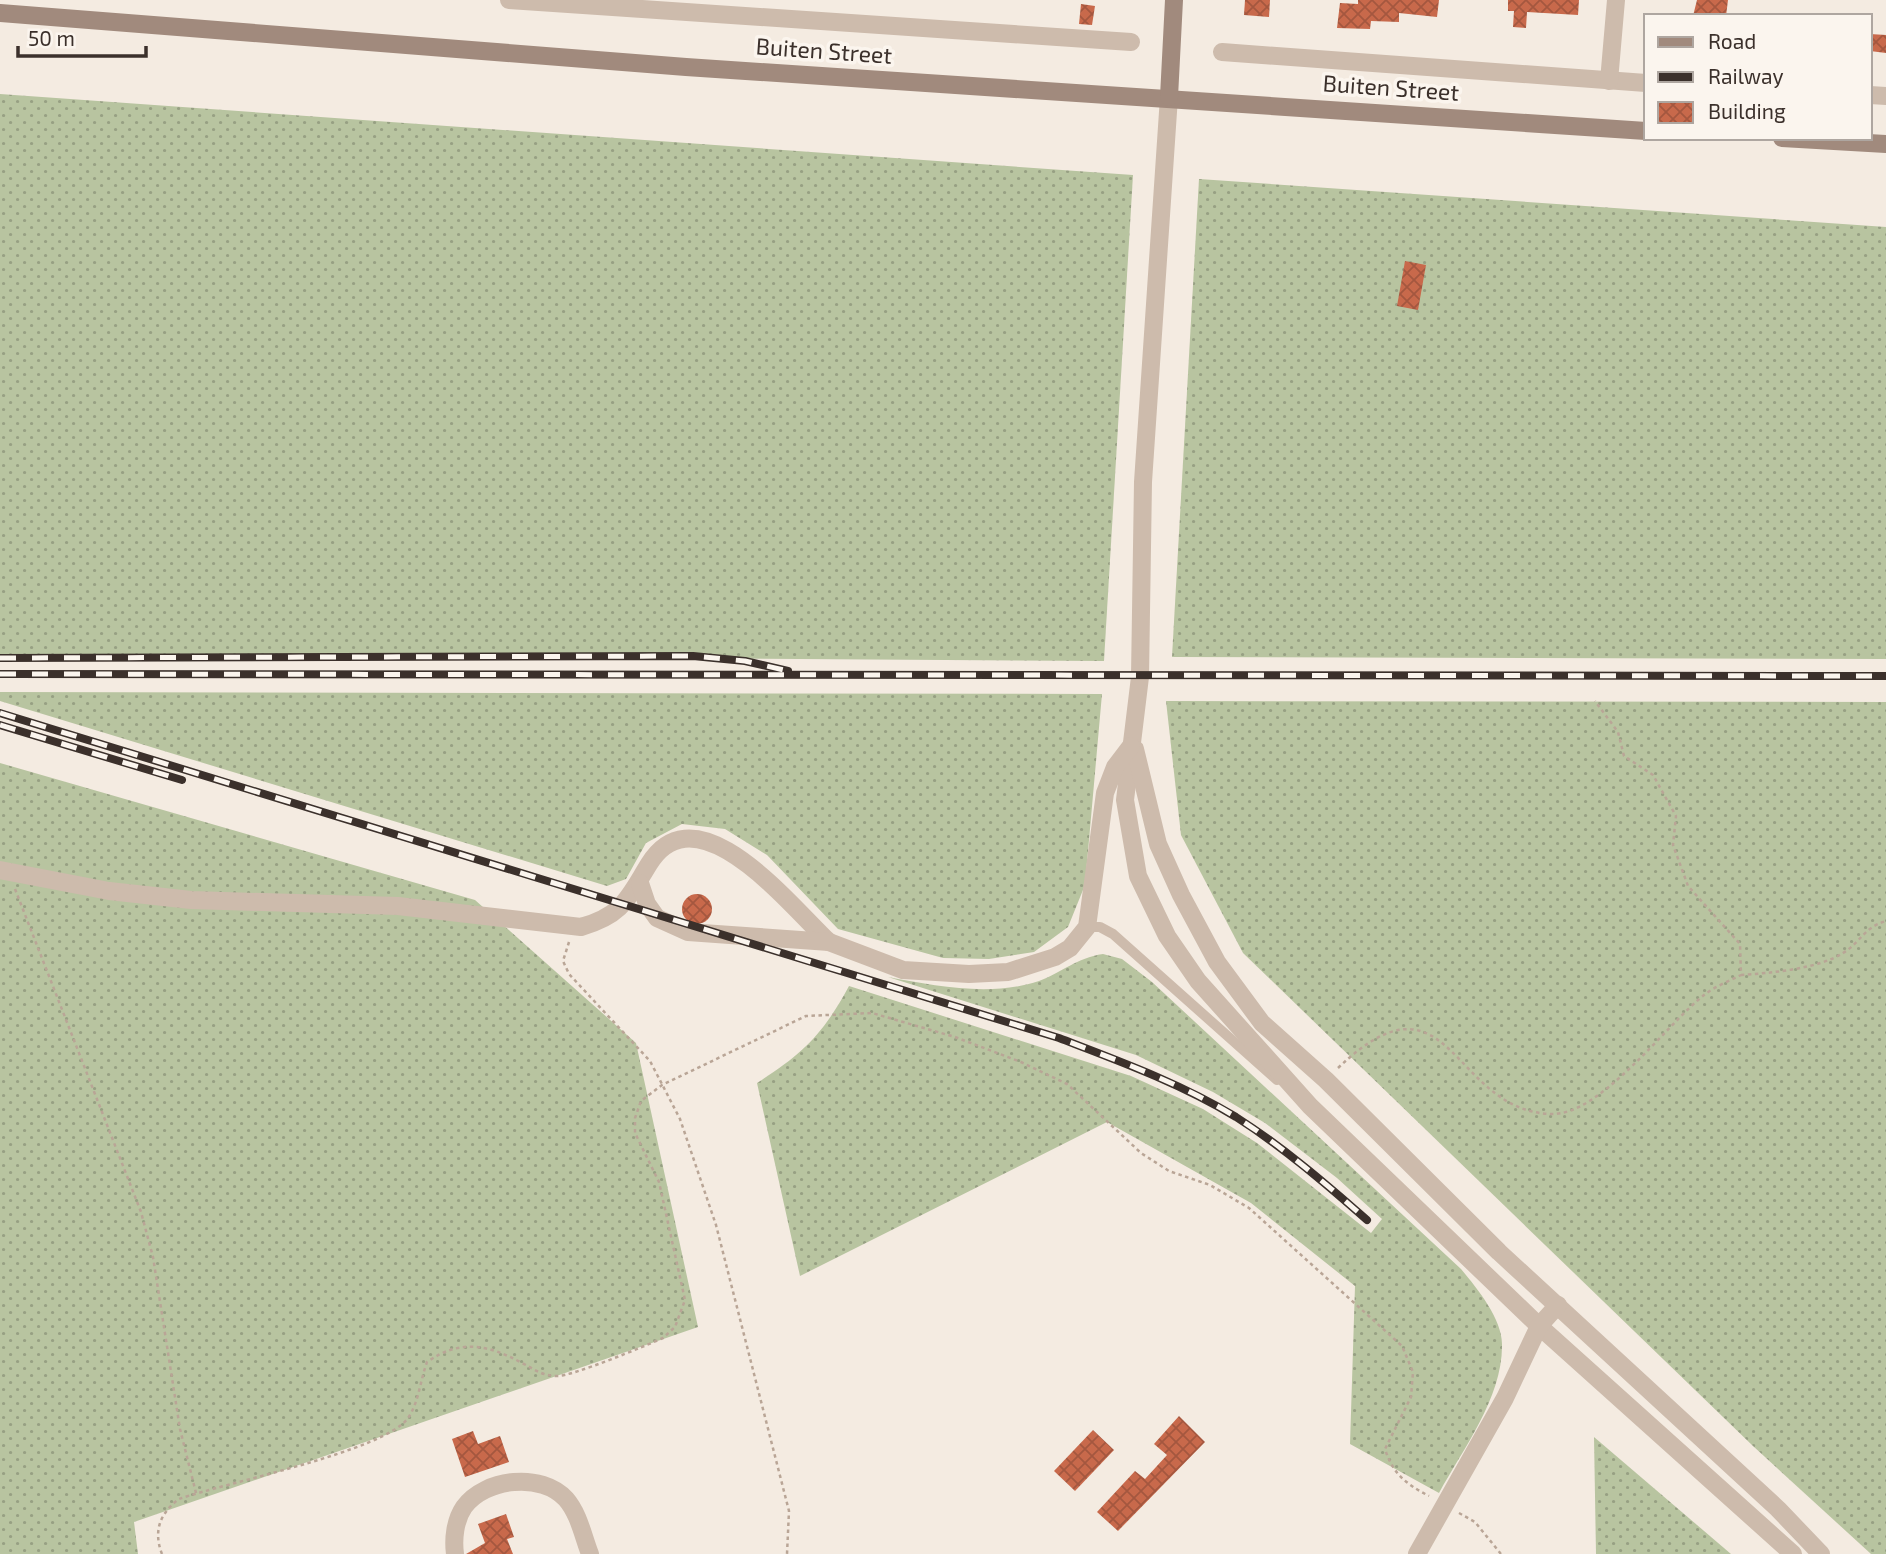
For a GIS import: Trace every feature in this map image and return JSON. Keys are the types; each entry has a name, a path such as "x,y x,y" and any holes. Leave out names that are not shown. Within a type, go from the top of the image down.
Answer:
{"street":[{"name":"Buiten Street","path":"509,0 718,6 1131,42"},
{"path":"1174,0 1143,482 1140,677 1125,800 1138,876 1167,936 1198,981 1310,1106 1539,1326 1793,1554"},
{"path":"1609,81 1615,0"},
{"name":"Buiten Street","path":"0,13 686,67 1169,97 1644,131"},
{"name":"Buiten Street","path":"1223,52 1644,83"},
{"path":"1817,140 1886,144"},
{"path":"640,884 647,904 657,918 688,932 829,943 903,970 969,974 1008,972 1055,957 1070,948 1087,927 1105,793 1115,767 1133,743"},
{"path":"1133,743 1148,794 1158,844 1201,935 1262,1023 1326,1080 1499,1252 1777,1509 1821,1554"},
{"path":"4,871 109,891 191,900 398,906 581,927 606,920 624,905 640,884 649,863 662,848 685,840 711,841 735,853 829,943"},
{"path":"1417,1554 1505,1398 1539,1326 1558,1306"},
{"path":"455,1554 457,1523 464,1507 474,1497 502,1484 528,1482 547,1486 565,1498 578,1518 590,1554"}],"lane":[{"path":"1087,927 1100,927 1113,934 1391,1181"}],"path":[{"path":"1595,701 1618,732 1624,756 1653,775 1676,816 1673,845 1688,886 1740,944 1741,975"},
{"path":"4,871 141,1212 153,1257 180,1429 196,1493"},
{"path":"1326,1080 1365,1043 1404,1027 1430,1034 1459,1057 1492,1094 1524,1112 1555,1114 1591,1100 1628,1071 1705,994 1741,975 1785,972 1843,953 1871,925 1886,921"},
{"path":"581,927 569,942 563,961 569,974 650,1061 680,1119 716,1225 789,1511 787,1554"},
{"path":"162,1554 158,1524 167,1508 196,1493 351,1449 391,1432 407,1420 416,1403 427,1362 444,1350 471,1345 499,1351 541,1374 560,1376 650,1343 669,1332 681,1315 685,1300 659,1182 635,1133 635,1118 641,1101 662,1085 806,1016 872,1013 955,1037 1021,1062 1067,1084 1141,1153 1169,1171 1210,1185 1249,1208 1402,1346 1413,1372 1411,1397 1385,1449 1391,1469 1409,1485 1475,1522 1501,1554"}],"green space":[{"path":"0,94 1133,175 1104,661 0,654"},
{"path":"1199,179 1886,227 1886,659 1172,657"},
{"path":"0,692 1102,694 1085,885 1068,927 1034,952 989,959 943,958 838,929 767,855 725,829 682,824 646,843 626,879 607,886 0,701"},
{"path":"1166,701 1886,702 1886,1554 1871,1554 1753,1446 1243,953 1181,835"},
{"path":"0,763 475,900 636,1043 698,1327 134,1522 138,1554 0,1554"},
{"path":"1103,954 1122,959 1152,982 1461,1269 1488,1304 1501,1334 1501,1364 1480,1422 1439,1493 1350,1444 1355,1286 1251,1203 1107,1122 800,1276 757,1083 788,1062 811,1041 849,986 1131,1076 1203,1109 1257,1143 1371,1233 1382,1219 1337,1178 1265,1123 1213,1092 1136,1055 888,977 964,988 1021,986"},
{"path":"1594,1437 1731,1554 1596,1554"}],"building":[{"path":"1245,0 1270,0 1269,17 1244,15"},
{"path":"1358,0 1439,0 1437,17 1399,13 1399,22 1371,21 1370,29 1337,28 1340,3 1358,4"},
{"path":"1508,0 1579,0 1578,15 1527,12 1526,28 1513,27 1514,11 1508,11"},
{"path":"1697,0 1728,0 1726,14 1694,14"},
{"path":"1081,4 1095,6 1092,25 1079,24"},
{"path":"1872,34 1886,35 1886,53 1872,51"},
{"path":"1405,261 1426,265 1418,310 1397,306"},
{"path":"697,894 707,899 712,909 707,919 697,924 687,919 682,909 687,899"},
{"path":"1179,1416 1205,1442 1118,1531 1097,1512 1135,1471 1145,1479 1167,1455 1154,1444"},
{"path":"1093,1430 1114,1450 1075,1491 1054,1471"},
{"path":"473,1431 478,1444 500,1436 509,1462 465,1477 452,1439"},
{"path":"506,1514 514,1537 507,1539 513,1554 466,1554 485,1543 478,1524"}],"railway":[{"path":"0,658 693,656 745,661 788,671"},
{"path":"0,674 1886,676"},
{"path":"0,713 1059,1038 1171,1083 1236,1117 1287,1153 1367,1220"},
{"path":"0,725 182,780"}]}
